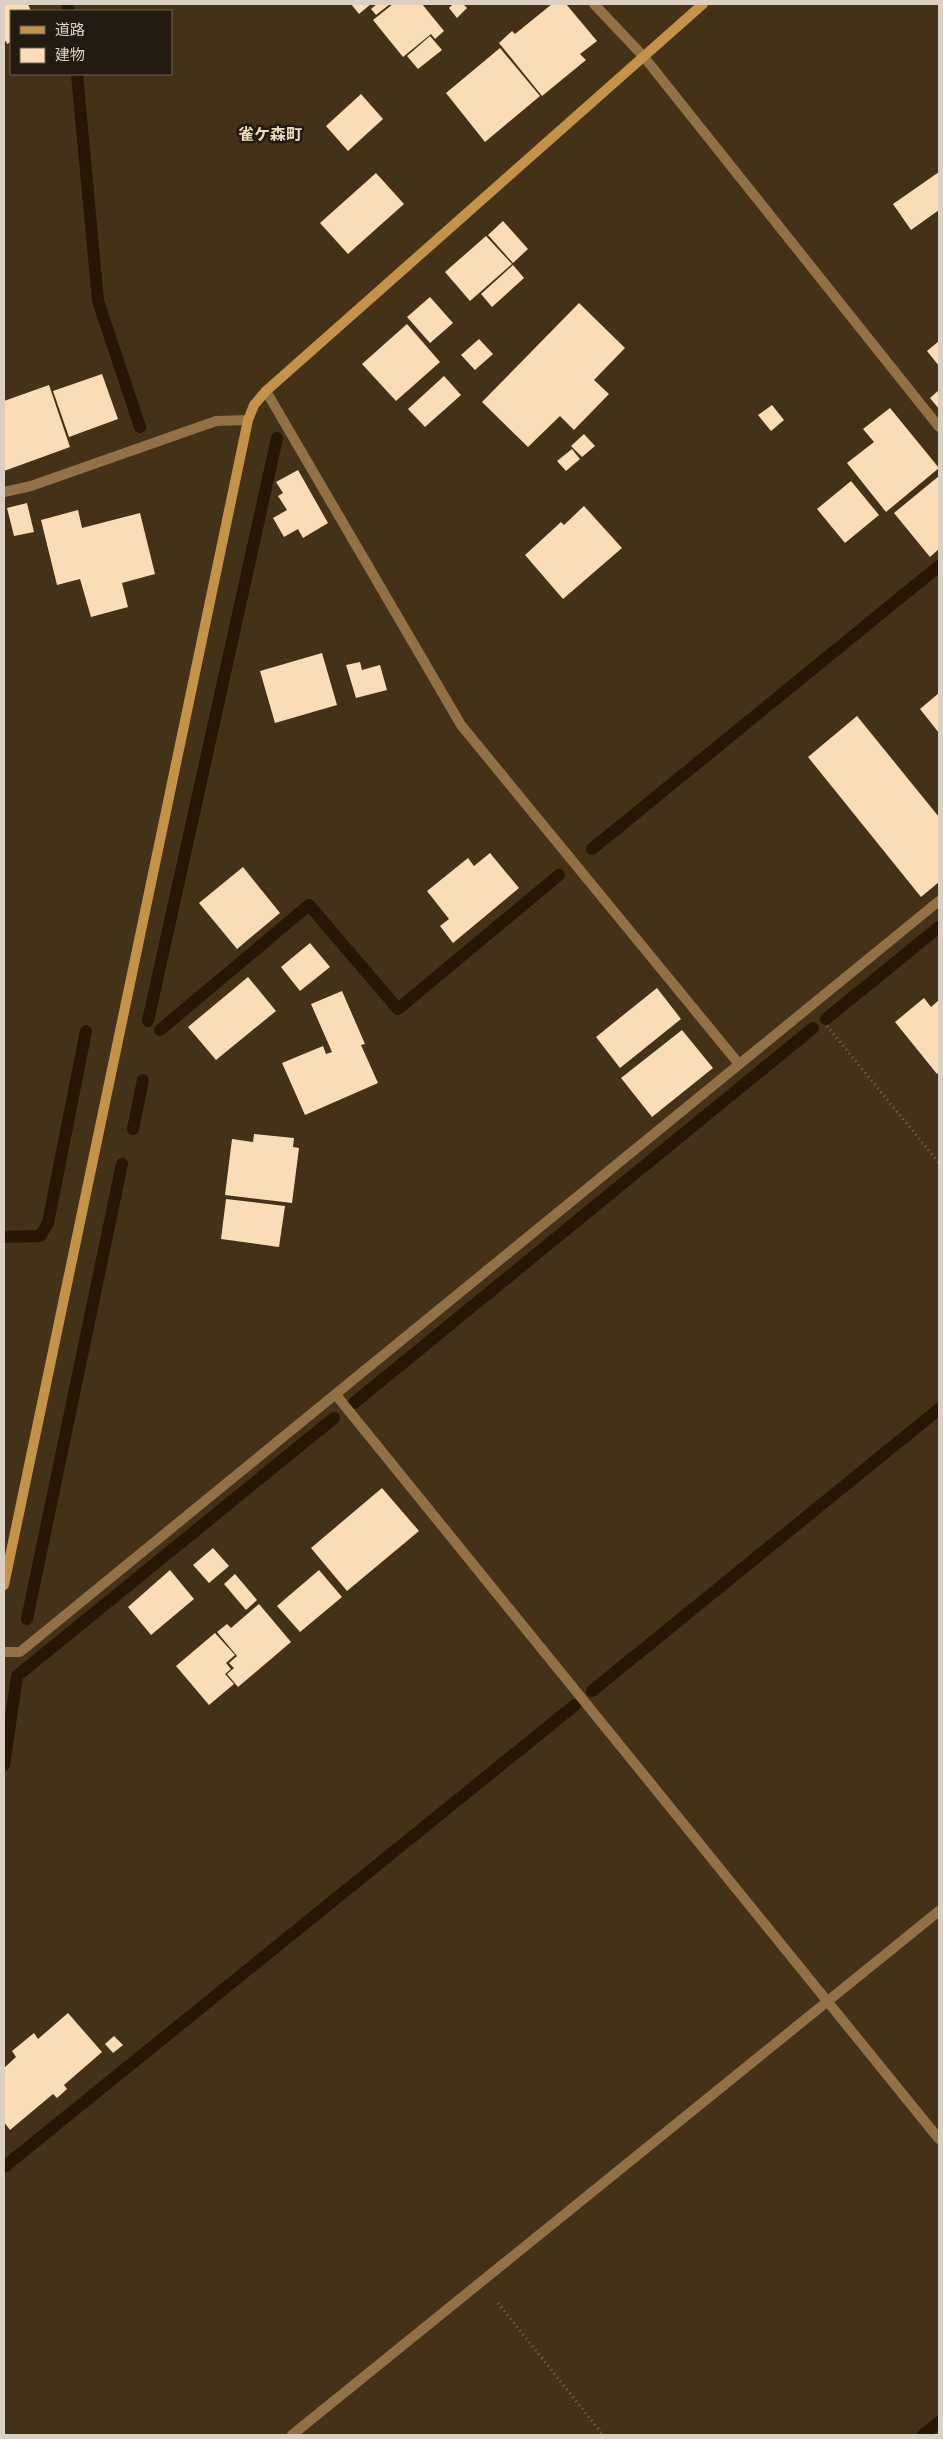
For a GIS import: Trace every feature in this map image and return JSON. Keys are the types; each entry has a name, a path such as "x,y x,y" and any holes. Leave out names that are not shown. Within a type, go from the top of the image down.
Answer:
{"street":[{"path":"594,4 644,57 939,427"},
{"path":"4,1585 248,420 254,405 266,391 704,4"},
{"path":"266,391 461,724 739,1064"},
{"path":"4,492 31,486 216,421 248,420"},
{"path":"4,1652 20,1652 939,901"},
{"path":"336,1395 939,2139"},
{"path":"292,2435 939,1911"}],"path":[{"path":"810,1007 939,1162"},
{"path":"481,2282 603,2435"}],"building":[{"path":"4,4 28,4 31,10 10,10 10,42 7,44 6,41 4,42"},
{"path":"351,4 371,4 359,14"},
{"path":"377,4 390,4 376,15 371,9"},
{"path":"393,4 422,4 444,31 435,39 431,34 403,57 373,20"},
{"path":"453,4 463,4 467,8 457,18 449,8"},
{"path":"552,4 566,4 597,41 580,54 586,60 542,96 499,43 512,31 515,34"},
{"path":"430,36 442,50 418,69 407,56"},
{"path":"500,48 540,96 485,142 446,93"},
{"path":"361,94 383,119 348,151 326,126"},
{"path":"939,172 939,210 911,230 893,204"},
{"path":"376,173 404,204 348,254 320,223"},
{"path":"503,221 528,249 513,263 488,235"},
{"path":"486,236 512,264 470,301 445,272"},
{"path":"513,265 524,278 492,307 481,294"},
{"path":"430,297 453,323 430,343 407,317"},
{"path":"579,303 625,348 594,380 609,394 574,430 560,416 528,447 482,402"},
{"path":"407,324 440,362 396,401 362,364"},
{"path":"479,339 493,354 475,370 461,355"},
{"path":"939,341 939,366 927,351"},
{"path":"102,374 118,419 69,437 53,391"},
{"path":"444,376 461,395 425,427 408,409"},
{"path":"49,385 70,447 4,471 4,401"},
{"path":"939,390 939,409 930,398"},
{"path":"772,405 784,420 771,431 758,415"},
{"path":"890,408 939,468 886,512 847,463 874,442 863,429"},
{"path":"584,434 595,446 582,457 571,446"},
{"path":"572,449 580,459 566,471 557,461"},
{"path":"298,470 328,523 303,538 298,529 284,537 273,518 287,510 278,496 283,493 276,482"},
{"path":"939,476 939,549 930,557 894,513"},
{"path":"851,481 879,515 845,543 817,509"},
{"path":"27,503 34,532 14,536 7,508"},
{"path":"584,506 622,548 563,599 525,555 561,522 564,525"},
{"path":"78,510 82,528 140,513 155,574 122,583 128,607 91,617 80,579 57,585 41,520"},
{"path":"322,653 337,705 275,723 260,671"},
{"path":"360,662 362,670 380,665 387,690 356,698 346,665"},
{"path":"939,693 939,733 920,709"},
{"path":"857,716 939,817 939,882 921,897 808,757"},
{"path":"490,853 519,888 453,943 440,926 449,919 427,891 468,858 474,866"},
{"path":"243,867 280,913 237,949 199,903"},
{"path":"310,943 330,967 300,991 281,967"},
{"path":"248,977 276,1011 216,1060 188,1027"},
{"path":"657,988 681,1019 620,1068 596,1037"},
{"path":"342,991 365,1044 361,1045 378,1083 305,1115 282,1063 323,1046 326,1054 332,1052 311,1004"},
{"path":"924,998 931,1007 939,1000 939,1072 937,1074 895,1022"},
{"path":"682,1030 713,1068 652,1117 621,1078"},
{"path":"254,1134 294,1138 293,1147 299,1148 292,1203 225,1195 232,1139 253,1142"},
{"path":"226,1199 285,1206 279,1247 221,1239"},
{"path":"382,1488 419,1531 347,1591 311,1548"},
{"path":"213,1548 229,1566 209,1583 193,1565"},
{"path":"170,1570 194,1599 151,1635 128,1607"},
{"path":"319,1570 342,1597 300,1632 277,1606"},
{"path":"235,1574 257,1600 246,1610 224,1584"},
{"path":"259,1604 291,1642 238,1687 227,1674 234,1668 229,1663 237,1656 217,1632 227,1624 231,1628"},
{"path":"215,1633 235,1655 226,1663 231,1669 225,1674 234,1684 209,1705 176,1666"},
{"path":"68,2013 102,2052 64,2085 67,2089 57,2098 53,2094 10,2130 4,2122 4,2068 16,2057 12,2051 34,2033 38,2039"},
{"path":"114,2036 123,2045 113,2053 105,2044"}],"waterway":[{"path":"67,4 69,10"},
{"path":"77,75 98,301 140,427"},
{"path":"148,1021 277,438"},
{"path":"592,849 939,566"},
{"path":"160,1030 309,905 398,1009 559,875"},
{"path":"826,1019 939,927"},
{"path":"354,1403 813,1028"},
{"path":"4,1237 40,1236 48,1223 86,1031"},
{"path":"133,1129 143,1080"},
{"path":"27,1619 122,1164"},
{"path":"592,1691 939,1409"},
{"path":"4,1765 17,1676 334,1418"},
{"path":"4,2167 575,1705"},
{"path":"923,2435 939,2422"}],"district":[{"name":"雀ケ森町","path":"270,134"}]}
